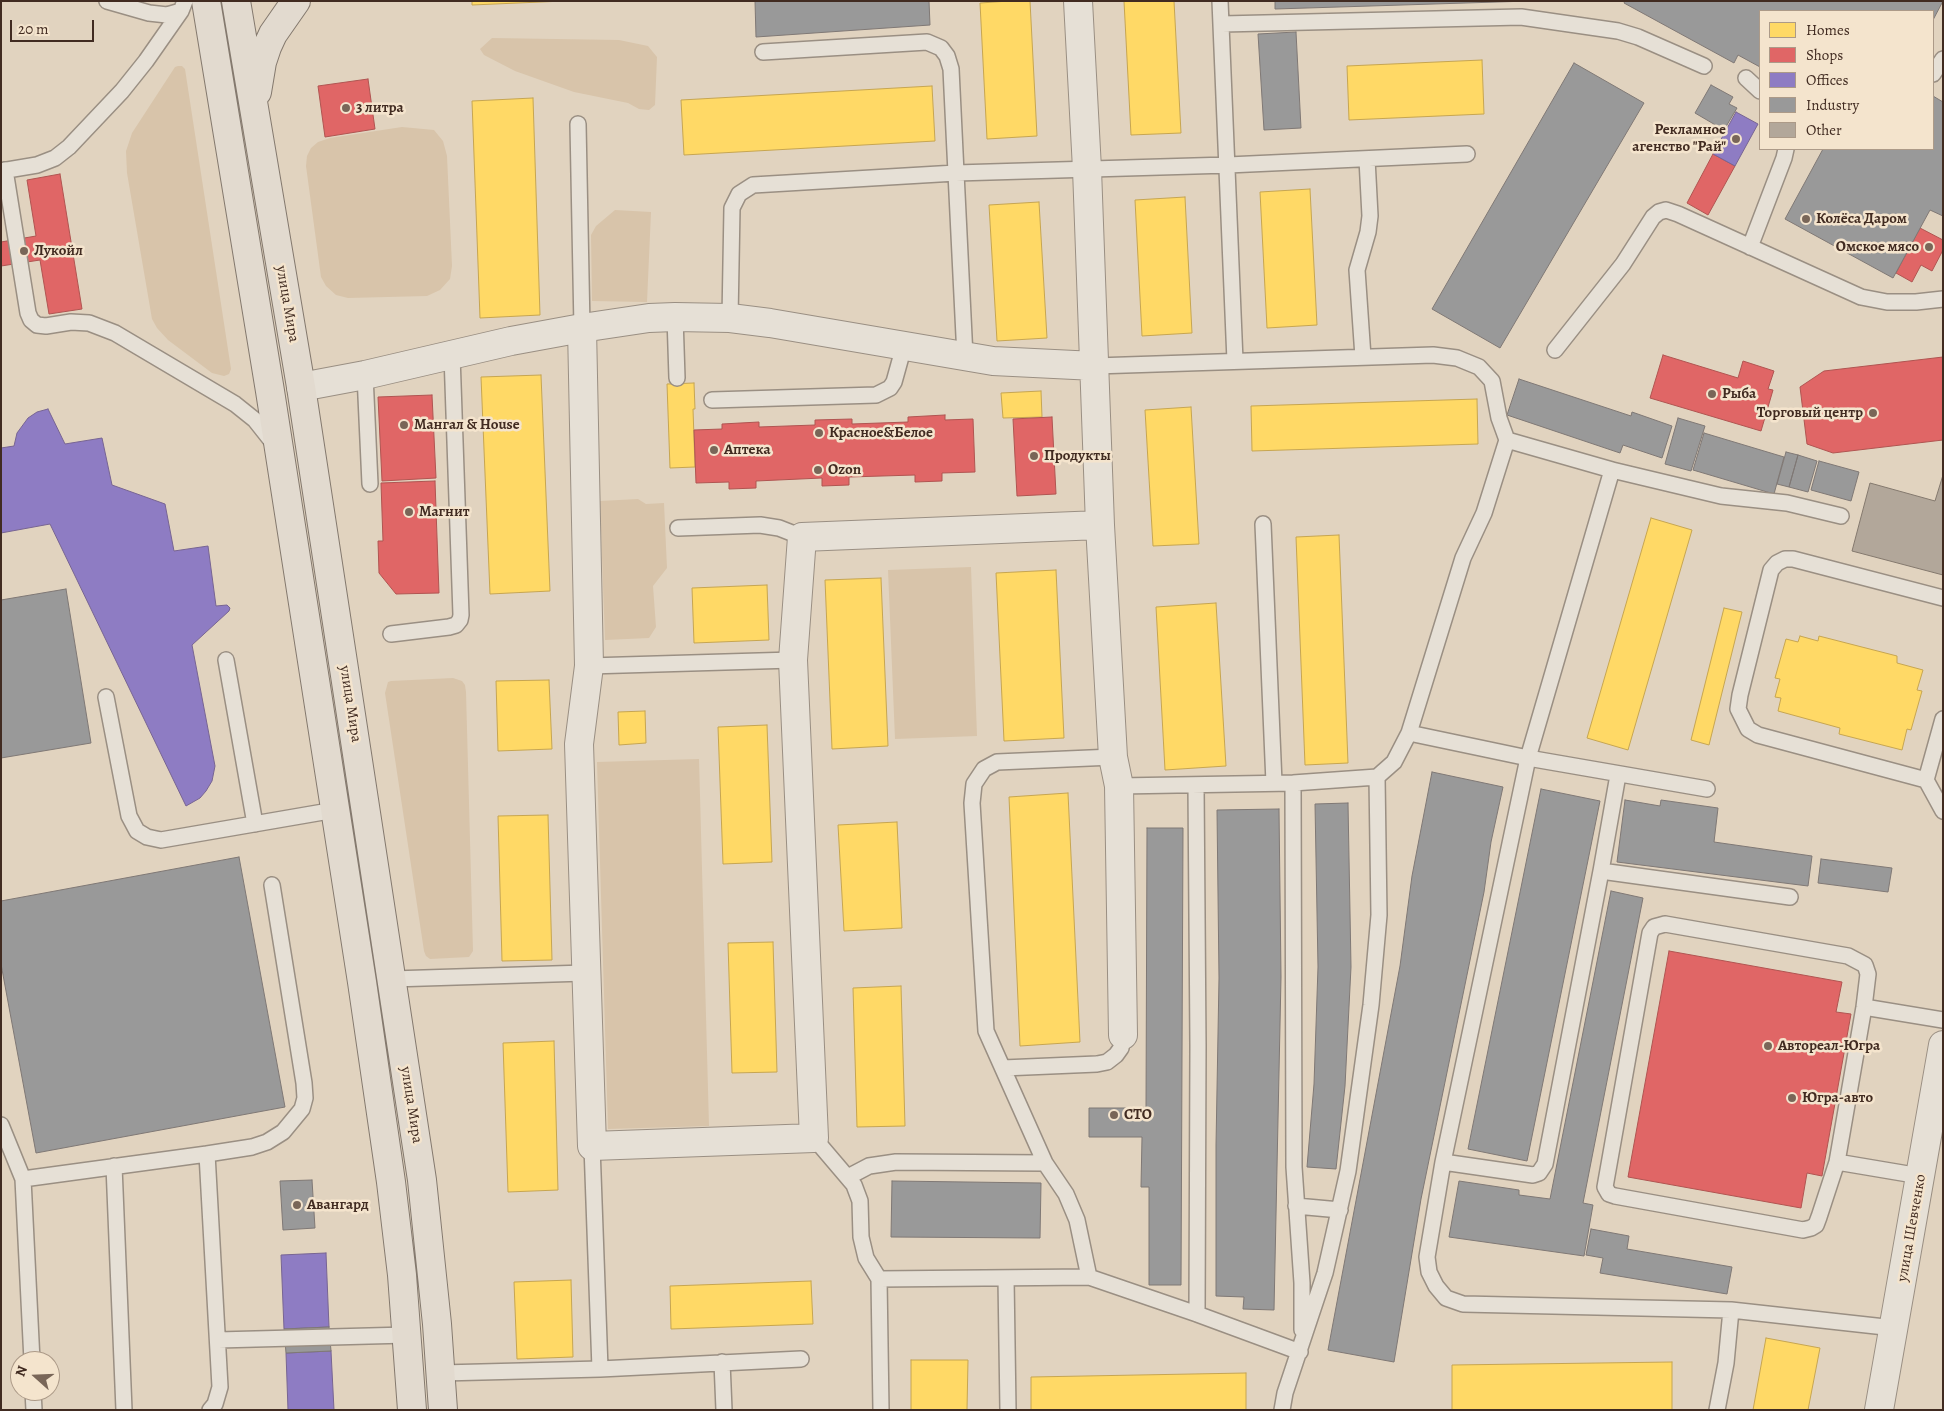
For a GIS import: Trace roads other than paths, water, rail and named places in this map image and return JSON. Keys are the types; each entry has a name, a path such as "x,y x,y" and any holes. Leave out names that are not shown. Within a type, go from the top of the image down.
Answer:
{"main road":[{"name":"улица Мира","path":"206,1 280,452 391,1182 407,1335 412,1410"},
{"name":"улица Мира","path":"236,1 301,387 422,1180 442,1373 443,1410"},
{"path":"254,113 262,62 273,34 289,12"},
{"path":"270,391 301,387"}],"street":[{"path":"1078,1 1087,169 1100,524 1113,757 1120,786 1122,1035"},
{"path":"301,387 365,375 510,341 649,318 675,317 730,318 770,323 965,357 1022,363 1095,366"},
{"path":"582,328 589,666 579,744 592,1146 814,1138 793,660 802,537 1100,524"},
{"name":"улица Шевченко","path":"1879,1410 1920,1176 1936,1125 1943,1045"}],"lane":[{"path":"108,1 149,13 167,15 183,6"},
{"path":"289,12 307,1"},
{"path":"1220,1 1235,361"},
{"path":"183,6 146,61 122,91 69,147 55,158 46,162 3,170 28,313 31,320 37,325 46,326 71,322 89,323 115,333 235,404 255,420 280,452"},
{"path":"1222,24 1521,16 1618,31 1638,37 1704,66"},
{"path":"763,52 928,42 941,48 947,56 950,70 965,357"},
{"path":"1934,72 1943,58"},
{"path":"1746,78 1759,90"},
{"path":"578,124 582,328"},
{"path":"1750,247 1786,150"},
{"path":"730,318 732,208 739,194 753,185 956,173 1468,154"},
{"path":"1363,357 1357,270 1368,232 1370,216 1367,158"},
{"path":"1554,350 1623,264 1653,217 1658,212 1666,210 1861,297 1873,300 1916,302 1943,299"},
{"path":"675,317 676,378"},
{"path":"712,400 876,395 890,388 894,382 904,346"},
{"path":"390,634 449,627 456,625 460,620 452,355"},
{"path":"1095,366 1433,355 1457,358 1479,367 1492,381 1499,418 1507,440 1484,513 1463,558 1409,733 1394,762 1377,777 1293,783 1120,786"},
{"path":"365,375 370,484"},
{"path":"1507,440 1612,470 1721,496 1787,503 1841,516"},
{"path":"1612,470 1528,758 1443,1162 1427,1257 1429,1272 1436,1286 1446,1298 1463,1304 1730,1310 1894,1328"},
{"path":"1263,524 1274,783"},
{"path":"678,528 760,525 779,528 802,537"},
{"path":"1926,780 1758,735 1748,729 1738,709 1771,570 1777,562 1793,559 1943,598"},
{"path":"226,660 254,824"},
{"path":"589,666 793,660"},
{"path":"106,697 129,816 137,831 147,837 162,840 335,810"},
{"path":"1943,719 1926,780 1943,811"},
{"path":"1409,733 1618,775 1707,789"},
{"path":"1089,1277 1077,1220 1066,1194 1045,1163 986,1032 972,803 974,784 984,769 997,762 1113,757"},
{"path":"1443,1162 1533,1175 1539,1173 1545,1164 1602,871 1618,775"},
{"path":"1282,1410 1285,1393 1325,1274 1348,1171 1369,1014 1379,915 1377,777"},
{"path":"1293,783 1295,962 1294,1167 1303,1312 1300,1352"},
{"path":"1196,786 1198,1046 1197,1314"},
{"path":"1602,871 1790,897"},
{"path":"23,1179 252,1147 267,1142 282,1132 302,1109 305,1098 304,1083 272,885"},
{"path":"1664,924 1848,956 1865,965 1868,974 1864,1007 1837,1162 1816,1225 1803,1230 1609,1194 1605,1187 1648,943 1650,933 1654,927 1664,924"},
{"path":"392,979 585,973"},
{"path":"1864,1007 1943,1020"},
{"path":"1003,1068 1107,1062 1121,1048 1122,1035"},
{"path":"2,1130 23,1179 32,1351"},
{"path":"814,1138 854,1185 860,1201 861,1237 866,1258 879,1279 881,1410"},
{"path":"592,1146 600,1369"},
{"path":"207,1154 220,1387 215,1404 210,1410"},
{"path":"848,1177 869,1166 896,1162 1045,1163"},
{"path":"1837,1162 1920,1176"},
{"path":"114,1166 124,1410"},
{"path":"1296,1206 1340,1210"},
{"path":"879,1279 1089,1277 1300,1352"},
{"path":"1006,1278 1008,1410"},
{"path":"1717,1410 1726,1363 1730,1310"},
{"path":"218,1340 407,1335"},
{"path":"442,1373 600,1369 801,1359"},
{"path":"722,1362 724,1410"}],"place":[{"name":"3 литра","path":"346,108"},
{"name":"Рекламное агенство \"Рай\"","path":"1736,139"},
{"name":"Колёса Даром","path":"1806,219"},
{"name":"Омское мясо","path":"1929,247"},
{"name":"Лукойл","path":"24,251"},
{"name":"Рыба","path":"1712,394"},
{"name":"Торговый центр","path":"1873,413"},
{"name":"Мангал & House","path":"404,425"},
{"name":"Красное&Белое","path":"819,433"},
{"name":"Аптека","path":"714,450"},
{"name":"Продукты","path":"1034,456"},
{"name":"Ozon","path":"818,470"},
{"name":"Магнит","path":"409,512"},
{"name":"Автореал-Югра","path":"1768,1046"},
{"name":"Югра-авто","path":"1792,1098"},
{"name":"СТО","path":"1114,1115"},
{"name":"Авангард","path":"297,1205"}]}
